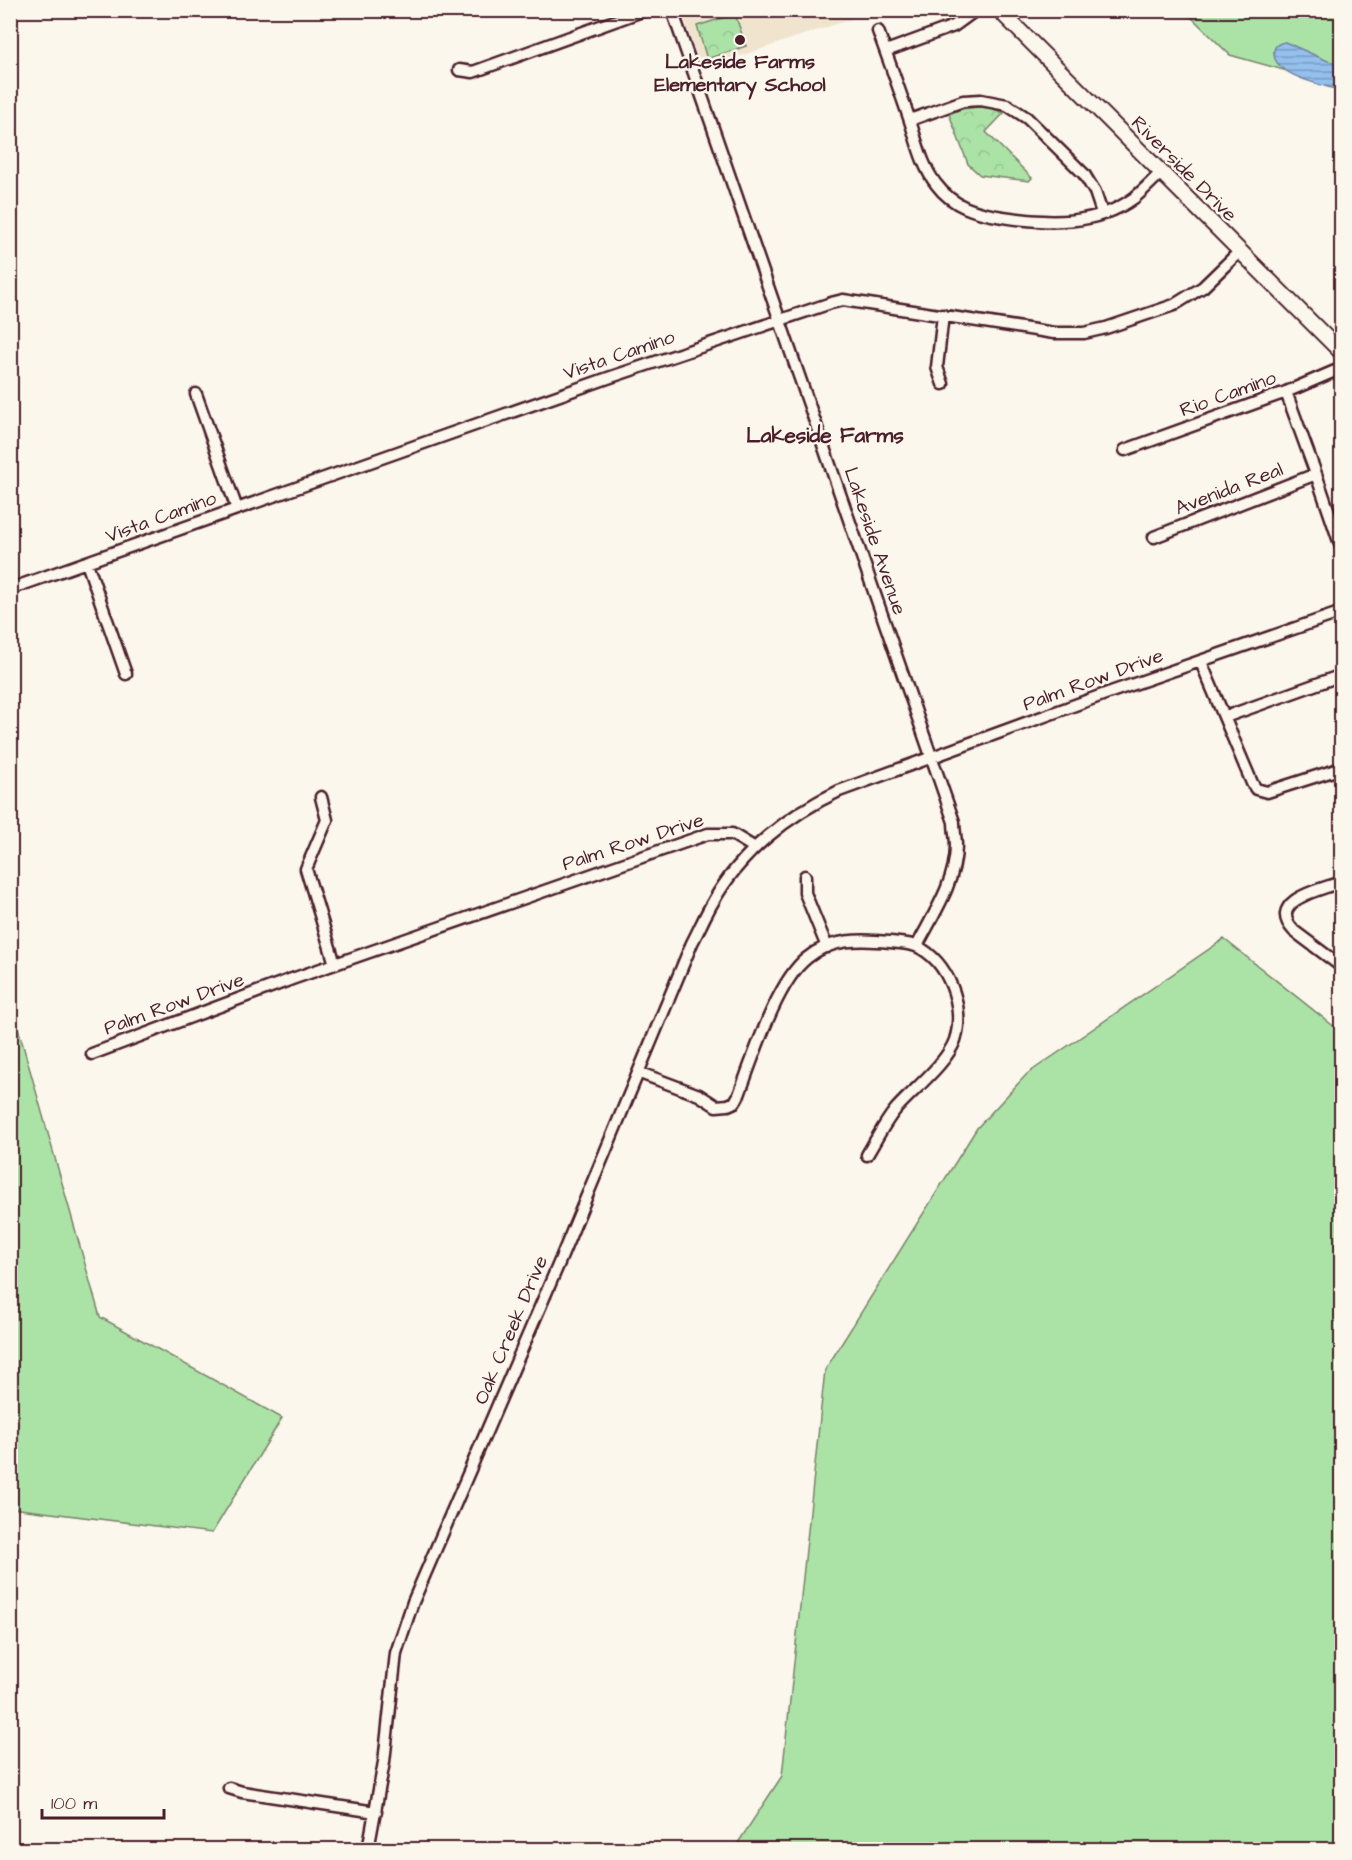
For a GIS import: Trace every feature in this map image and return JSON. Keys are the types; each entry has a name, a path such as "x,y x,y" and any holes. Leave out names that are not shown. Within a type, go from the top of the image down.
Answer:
{"main road":[{"name":"Riverside Drive","path":"999,10 1341,353"}],"street":[{"path":"459,70 473,72 645,10"},
{"name":"Lakeside Avenue","path":"672,10 954,822 956,846 952,872 946,889 917,946"},
{"path":"886,51 954,26 976,10"},
{"path":"878,31 931,178 944,193 966,209 978,213 1044,223 1081,220 1133,199 1161,173"},
{"path":"910,120 963,101 981,100 1007,105 1027,118 1084,174 1095,192 1102,213"},
{"name":"Vista Camino","path":"10,590 608,378 843,300 1054,333 1084,333 1106,328 1185,299 1203,287 1239,252"},
{"path":"943,315 937,367 943,384"},
{"name":"Rio Camino","path":"1125,450 1286,392 1341,368"},
{"path":"1286,392 1341,550"},
{"path":"196,394 237,509"},
{"name":"Avenida Real","path":"1154,537 1316,474"},
{"path":"87,563 126,674"},
{"name":"Palm Row Drive","path":"92,1054 335,964 708,834 732,834 755,849 787,821 822,799 850,787 1108,693 1341,612"},
{"path":"1201,662 1252,783 1260,791 1267,792 1341,768"},
{"path":"1225,717 1341,675"},
{"path":"321,797 327,820 306,869 335,964"},
{"name":"Oak Creek Drive","path":"368,1850 384,1762 396,1653 405,1622 640,1073 692,943 713,901 755,849"},
{"path":"805,876 805,893 826,947"},
{"path":"1341,882 1297,898 1289,904 1286,910 1288,925 1341,967"},
{"path":"640,1073 699,1095 716,1106 732,1104 739,1095 781,990 807,958 826,947 846,941 866,939 917,946 945,972 952,989 957,1005 958,1023 955,1041 941,1062 894,1112 867,1155"},
{"path":"229,1788 242,1792 376,1812"}],"shaded area":[{"name":"Lakeside Farms Elementary School","path":"681,10 876,11 701,69"}],"green space":[{"path":"1185,11 1341,11 1341,86 1230,55"},
{"path":"735,14 746,46 707,59 697,26"},
{"path":"991,108 1004,113 986,132 1032,178 1029,181 980,175 968,164 949,114 961,109"},
{"path":"1224,939 1341,1032 1341,1849 734,1849 782,1776 825,1370 977,1128 1027,1074"},
{"path":"11,1003 100,1317 282,1418 212,1533 11,1508"}],"water":[{"path":"1285,42 1328,61 1341,64 1341,91 1291,74 1282,68 1276,62 1274,49"}],"place":[{"name":"Lakeside Farms Elementary School","path":"740,40"}],"district":[{"name":"Lakeside Farms","path":"825,435"}]}
